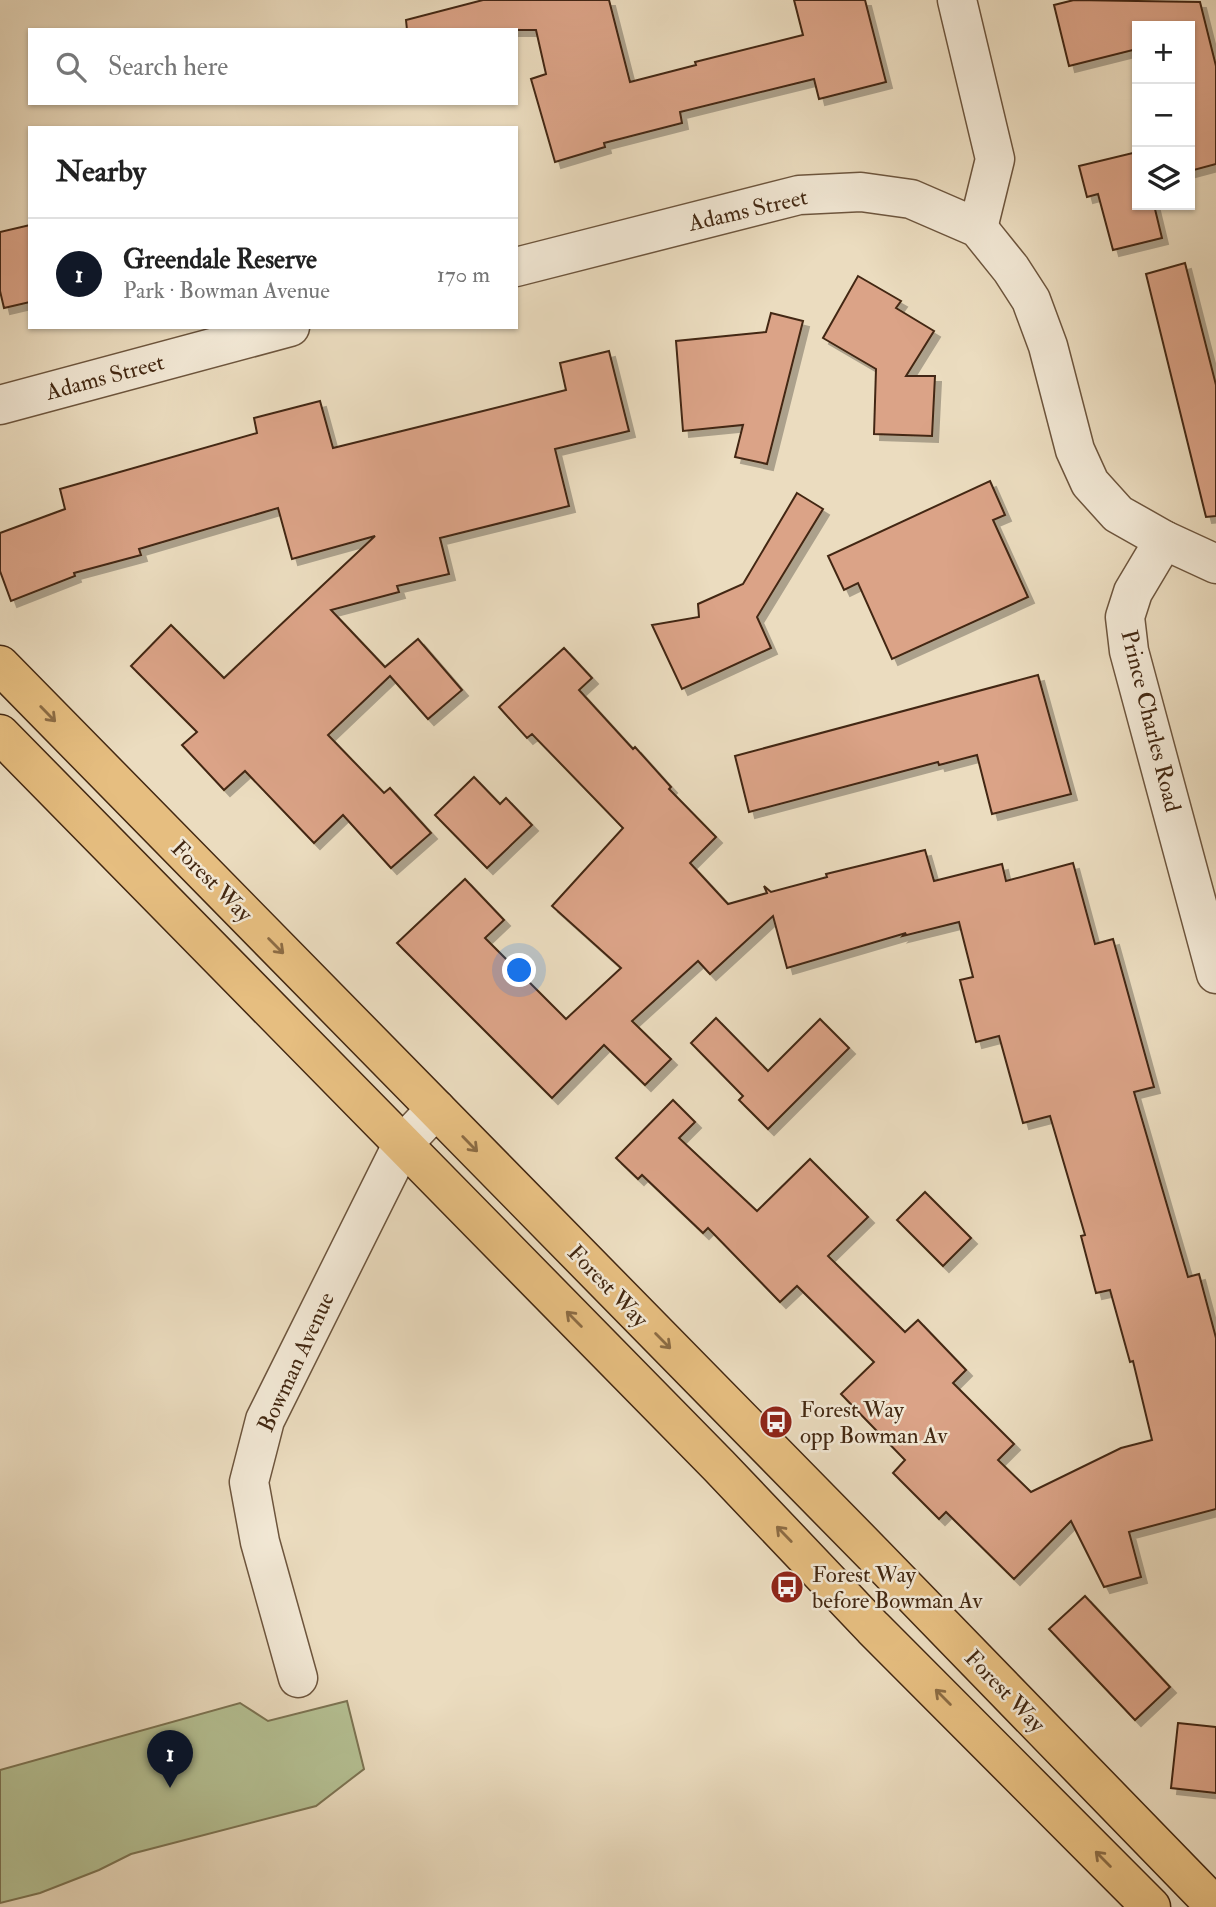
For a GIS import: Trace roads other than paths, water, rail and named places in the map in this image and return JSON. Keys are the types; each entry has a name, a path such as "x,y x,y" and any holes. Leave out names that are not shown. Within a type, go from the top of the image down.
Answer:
{"main road":[{"name":"Forest Way","path":"0,666 1216,1907"},
{"name":"Forest Way","path":"0,734 719,1466 873,1628 1151,1907"}],"street":[{"path":"957,0 995,159 978,229 1011,269 1031,300 1048,346 1075,450 1090,483 1118,514 1164,540 1216,564"},
{"name":"Adams Street","path":"518,266 799,195 861,192 911,199 978,229"},
{"name":"Adams Street","path":"0,405 283,329"},
{"name":"Prince Charles Road","path":"1164,540 1133,592 1125,617 1129,651 1216,974"},
{"name":"Bowman Avenue","path":"298,1678 260,1542 249,1482 265,1420 402,1145 436,1109"}],"place":[{"name":"Forest Way opp Bowman Av","path":"776,1422"},
{"name":"Forest Way before Bowman Av","path":"787,1587"},
{"name":"Greendale Reserve","path":"170,1788"}]}
